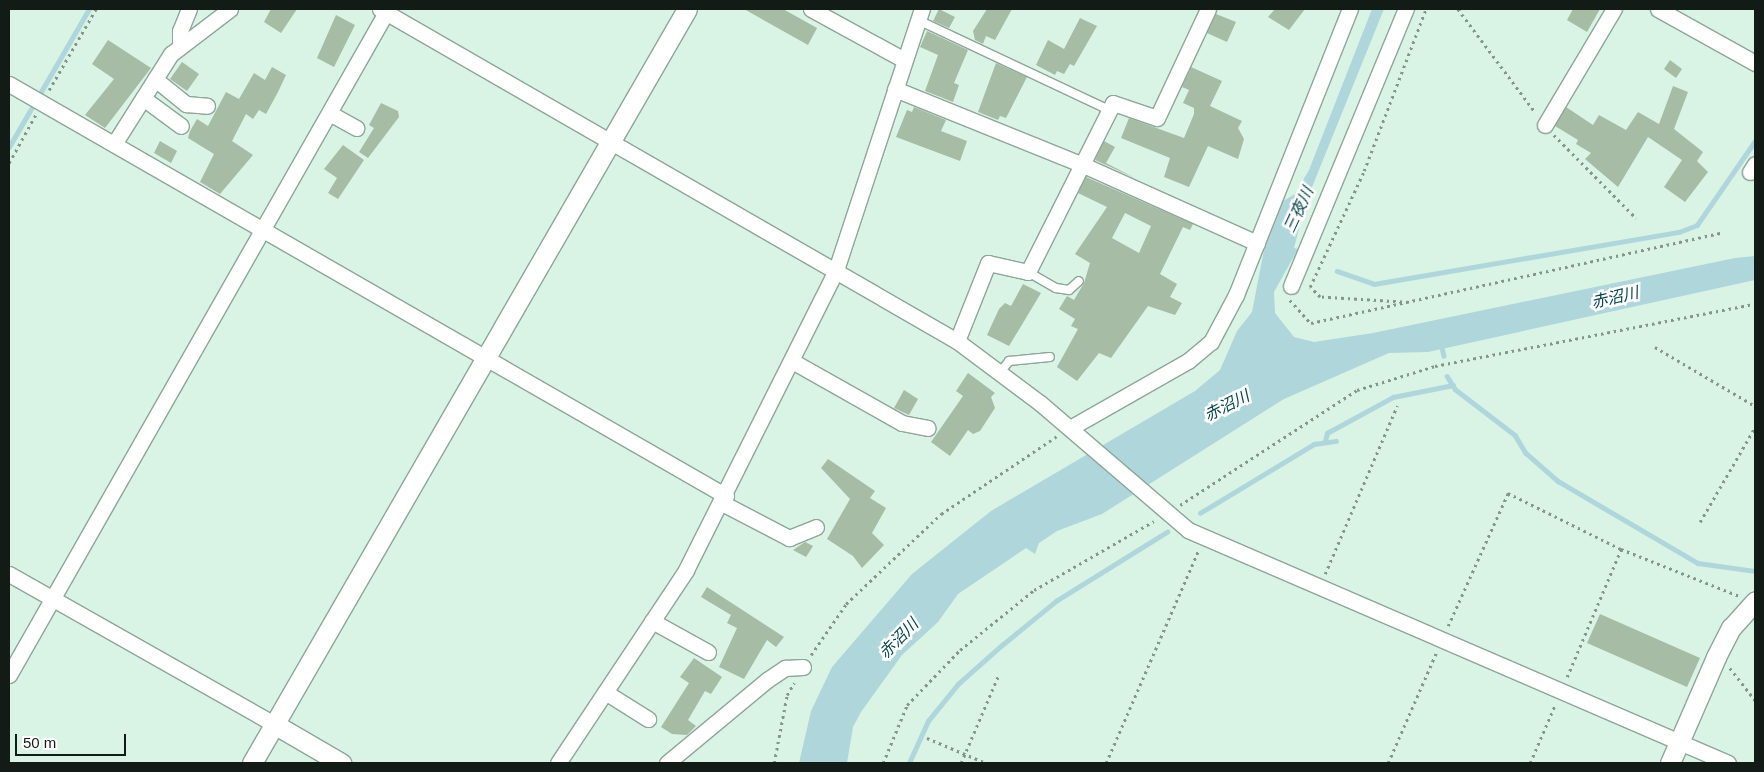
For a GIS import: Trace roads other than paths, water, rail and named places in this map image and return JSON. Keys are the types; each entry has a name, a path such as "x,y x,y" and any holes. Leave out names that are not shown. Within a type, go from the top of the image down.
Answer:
{"street":[{"path":"180,47 180,31 189,9"},
{"path":"114,144 155,79 180,47 230,9"},
{"path":"252,763 687,9"},
{"path":"812,9 904,60"},
{"path":"956,341 988,263 1028,272 1113,103 1157,118 1208,9"},
{"path":"1070,428 1188,361 1211,342 1257,243 1350,9"},
{"path":"1291,286 1406,9"},
{"path":"1545,125 1614,9"},
{"path":"1658,9 1755,64"},
{"path":"9,675 265,231 331,114 385,10 610,143 956,341 1001,371 1070,428 1164,511 1204,539 1678,744 1728,763"},
{"path":"564,761 605,692 652,621 724,499 835,273 920,15"},
{"path":"155,79 186,104 207,106"},
{"path":"9,84 486,358 789,538 816,528"},
{"path":"895,89 1081,164 1257,243"},
{"path":"143,98 181,126"},
{"path":"331,114 356,128"},
{"path":"792,361 902,423 928,428"},
{"path":"9,574 341,763"},
{"path":"1670,763 1716,657 1731,628 1755,602"},
{"path":"652,621 708,652"},
{"path":"667,763 767,680 785,668 803,666"},
{"path":"605,692 648,719"}],"lane":[{"path":"920,15 1109,110"},
{"path":"1028,272 1056,288 1069,290 1079,281"},
{"path":"1001,371 1008,362 1050,357"}],"water":[{"path":"1372,9 1384,9 1306,202 1294,248 1298,249 1274,292 1275,313 1294,337 1314,342 1373,333 1735,258 1755,256 1755,280 1428,352 1389,353 1284,399 1102,514 1057,531 1039,543 1035,554 1026,548 958,594 938,622 902,655 861,712 853,727 847,763 799,763 811,711 832,667 912,574 991,511 1195,391 1220,370 1237,331 1252,312 1264,250 1283,201 1295,194 1309,170"}],"waterway":[{"path":"9,147 89,9"},
{"path":"1337,271 1374,284 1679,232 1697,225 1755,141"},
{"path":"1441,343 1444,356"},
{"path":"1447,376 1455,389 1515,435 1526,453 1558,481 1698,563 1755,571"},
{"path":"1325,441 1327,433 1393,397 1453,385"},
{"path":"1200,513 1314,444 1336,441"},
{"path":"909,763 928,721 958,684 1056,601 1167,532"}],"water label":[{"name":"三夜川","path":"1299,210"},
{"name":"赤沼川","path":"1615,298"},
{"name":"赤沼川","path":"1227,406"},
{"name":"赤沼川","path":"899,639"}]}
